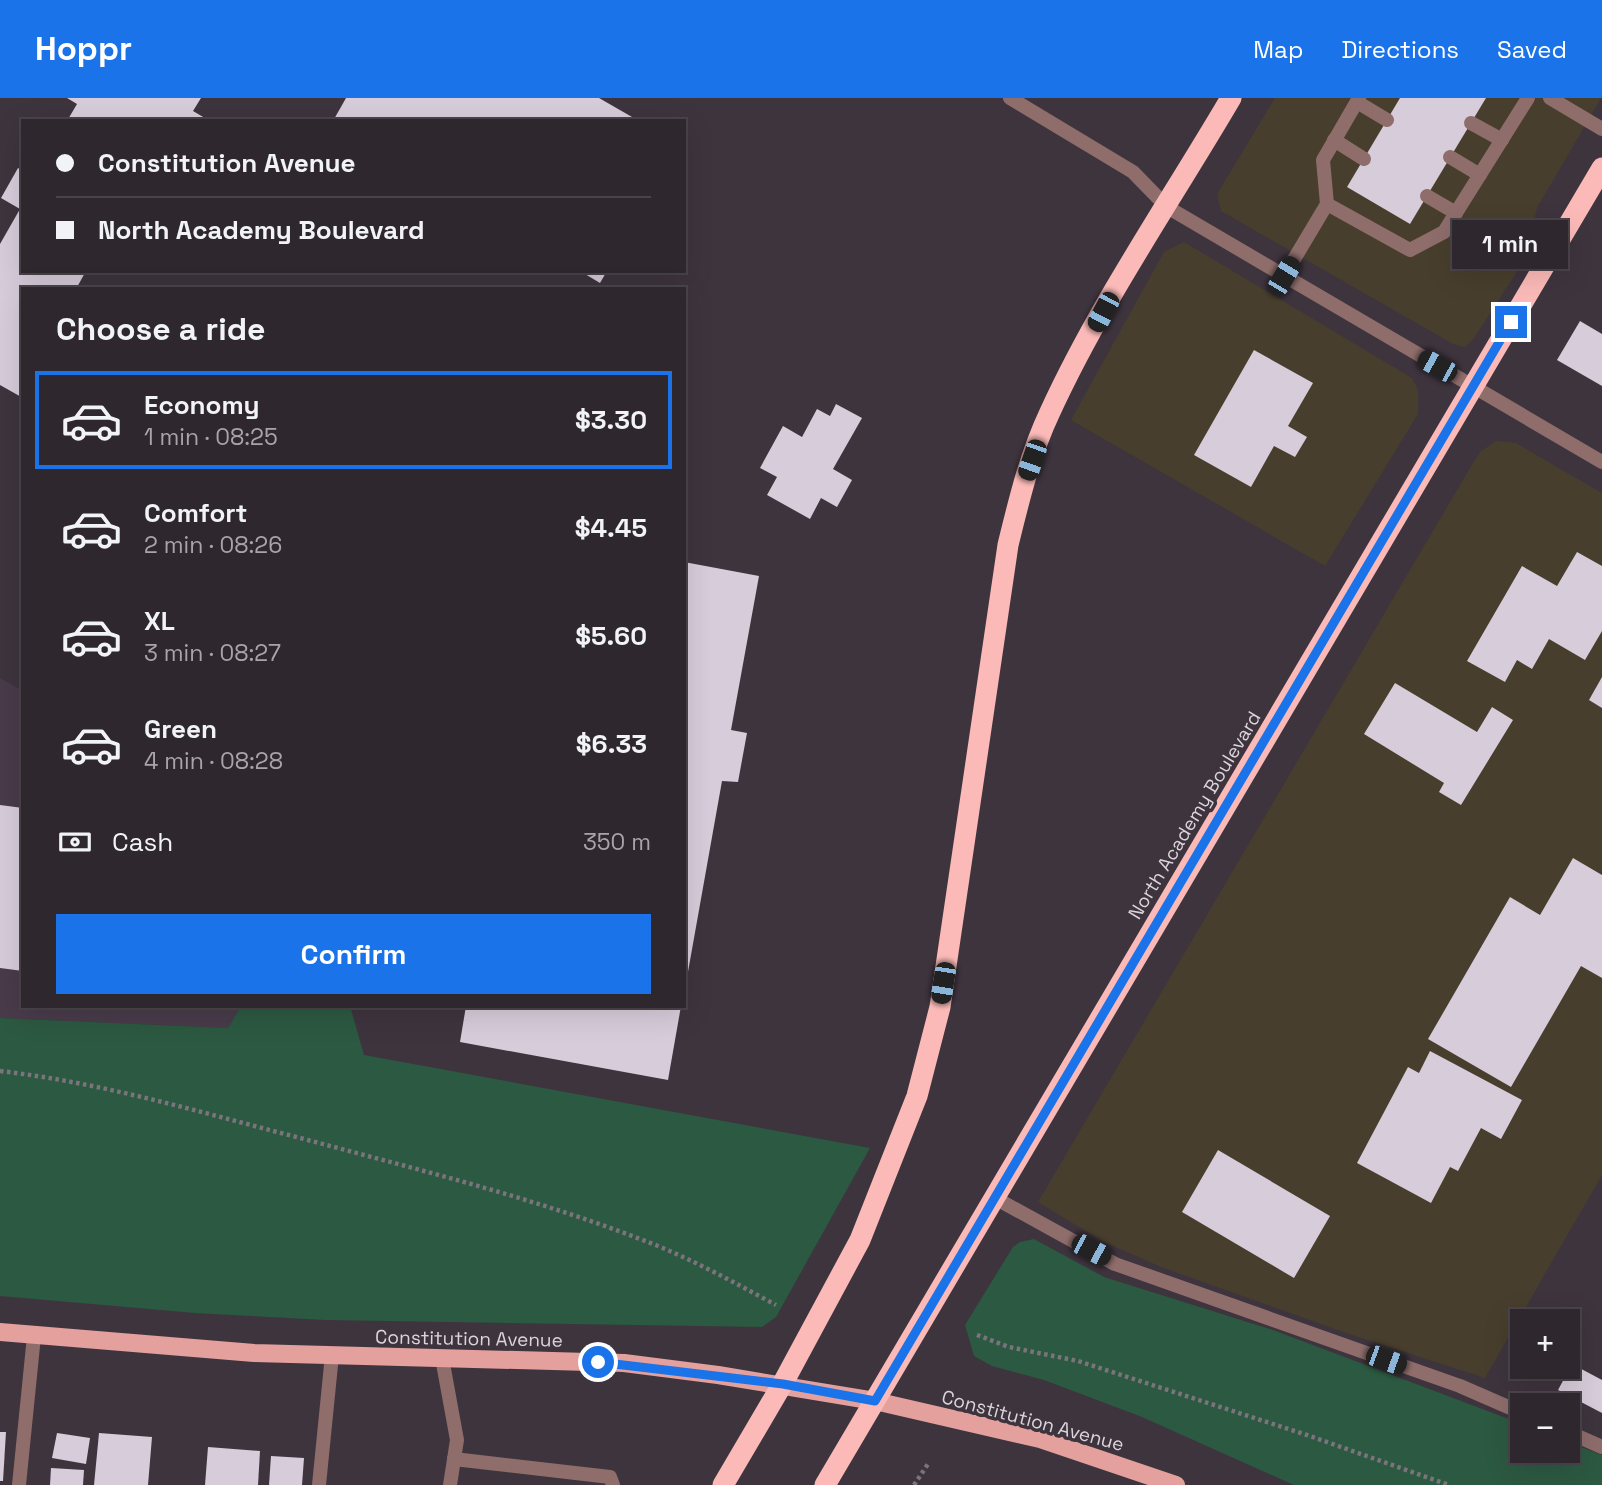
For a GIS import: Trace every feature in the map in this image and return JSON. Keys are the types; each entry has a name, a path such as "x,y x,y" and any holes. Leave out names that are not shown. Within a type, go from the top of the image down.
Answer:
{"highway":[{"path":"723,1485 783,1384 860,1240 917,1096 940,1007 997,604 1020,496 1049,414 1103,312 1231,98"},
{"name":"North Academy Boulevard","path":"825,1485 1602,167"}],"main road":[{"name":"Constitution Avenue","path":"0,1332 254,1353 624,1363 783,1384 875,1401 1040,1440 1166,1483"}],"street":[{"path":"1010,98 1133,172 1167,207 1602,462"},
{"path":"1328,204 1410,250 1444,232 1528,98"},
{"path":"1550,98 1602,130"},
{"path":"1284,276 1328,204 1323,160 1358,100 1387,120"},
{"path":"1471,122 1502,140"},
{"path":"1334,140 1364,159"},
{"path":"1450,157 1480,175"},
{"path":"1427,196 1456,213"},
{"path":"995,1198 1115,1264 1460,1386 1510,1408"},
{"path":"19,1485 34,1336"},
{"path":"320,1485 332,1355"},
{"path":"442,1358 457,1440 450,1485"},
{"path":"1580,1437 1602,1447"},
{"path":"454,1459 610,1477 613,1485"}],"path":[{"path":"0,1072 72,1081 172,1103 476,1185 657,1246 729,1278 776,1305"},
{"path":"977,1335 1009,1347 1078,1361 1307,1435 1449,1485"},
{"path":"914,1485 928,1464"}],"shaded area":[{"path":"1275,98 1601,98 1537,208 1526,258 1474,338 1465,347 1453,344 1221,211 1217,194"},
{"path":"1184,242 1412,378 1418,390 1418,414 1325,566 1071,420 1164,252"},
{"path":"1496,441 1516,443 1602,493 1602,1175 1525,1309 1510,1309 1510,1335 1485,1378 1349,1334 1161,1267 1102,1241 1038,1202 1480,452"},
{"path":"0,678 21,690 21,1008 240,1008 228,1028 0,1018"}],"green space":[{"path":"240,1008 351,1008 364,1055 870,1148 776,1317 762,1327 326,1320 195,1313 0,1296 0,1018 228,1028"},
{"path":"1034,1239 1104,1277 1273,1330 1510,1419 1510,1463 1580,1463 1580,1447 1602,1455 1602,1485 1294,1485 1142,1417 1044,1380 992,1366 974,1356 965,1325 1013,1247 1020,1242"}],"building":[{"path":"67,98 201,98 193,111 207,119 68,119 77,104"},
{"path":"346,98 599,98 636,119 334,119"},
{"path":"1400,98 1486,98 1410,224 1347,187"},
{"path":"18,168 21,170 21,273 85,273 77,287 21,287 21,397 0,385 0,244 20,209 1,198"},
{"path":"583,273 606,273 600,283"},
{"path":"1580,321 1602,334 1602,386 1557,360"},
{"path":"1254,350 1313,383 1288,426 1307,437 1295,457 1274,446 1251,487 1194,455"},
{"path":"836,404 862,418 833,469 852,480 837,507 821,498 810,519 767,495 777,477 760,468 783,426 802,437 817,409 830,416"},
{"path":"1577,552 1602,566 1602,631 1585,660 1549,639 1532,669 1517,660 1505,682 1467,661 1522,566 1557,586"},
{"path":"686,562 759,576 731,730 747,733 738,782 722,781 686,983"},
{"path":"1602,677 1602,708 1589,700"},
{"path":"1395,683 1477,732 1492,707 1513,720 1461,805 1439,792 1444,783 1364,734"},
{"path":"0,805 21,808 21,971 0,968"},
{"path":"1573,858 1602,875 1602,978 1581,966 1511,1087 1428,1039 1510,897 1540,915"},
{"path":"466,1008 681,1008 668,1080 460,1042"},
{"path":"1430,1051 1522,1100 1501,1139 1481,1128 1458,1171 1450,1167 1431,1203 1357,1163 1408,1067 1419,1073"},
{"path":"1218,1150 1330,1216 1294,1278 1182,1212"},
{"path":"1580,1368 1602,1380 1602,1413 1580,1402 1580,1393 1564,1393 1558,1390 1564,1379 1580,1379"},
{"path":"0,1432 6,1432 3,1481 0,1481"},
{"path":"57,1433 90,1438 86,1464 52,1458"},
{"path":"99,1433 152,1437 148,1485 94,1485"},
{"path":"208,1447 260,1451 258,1485 205,1485"},
{"path":"271,1456 304,1458 302,1485 269,1485"},
{"path":"51,1468 84,1470 83,1485 50,1485"}],"route":[{"path":"598,1362 783,1384 875,1401 1511,322"}]}
